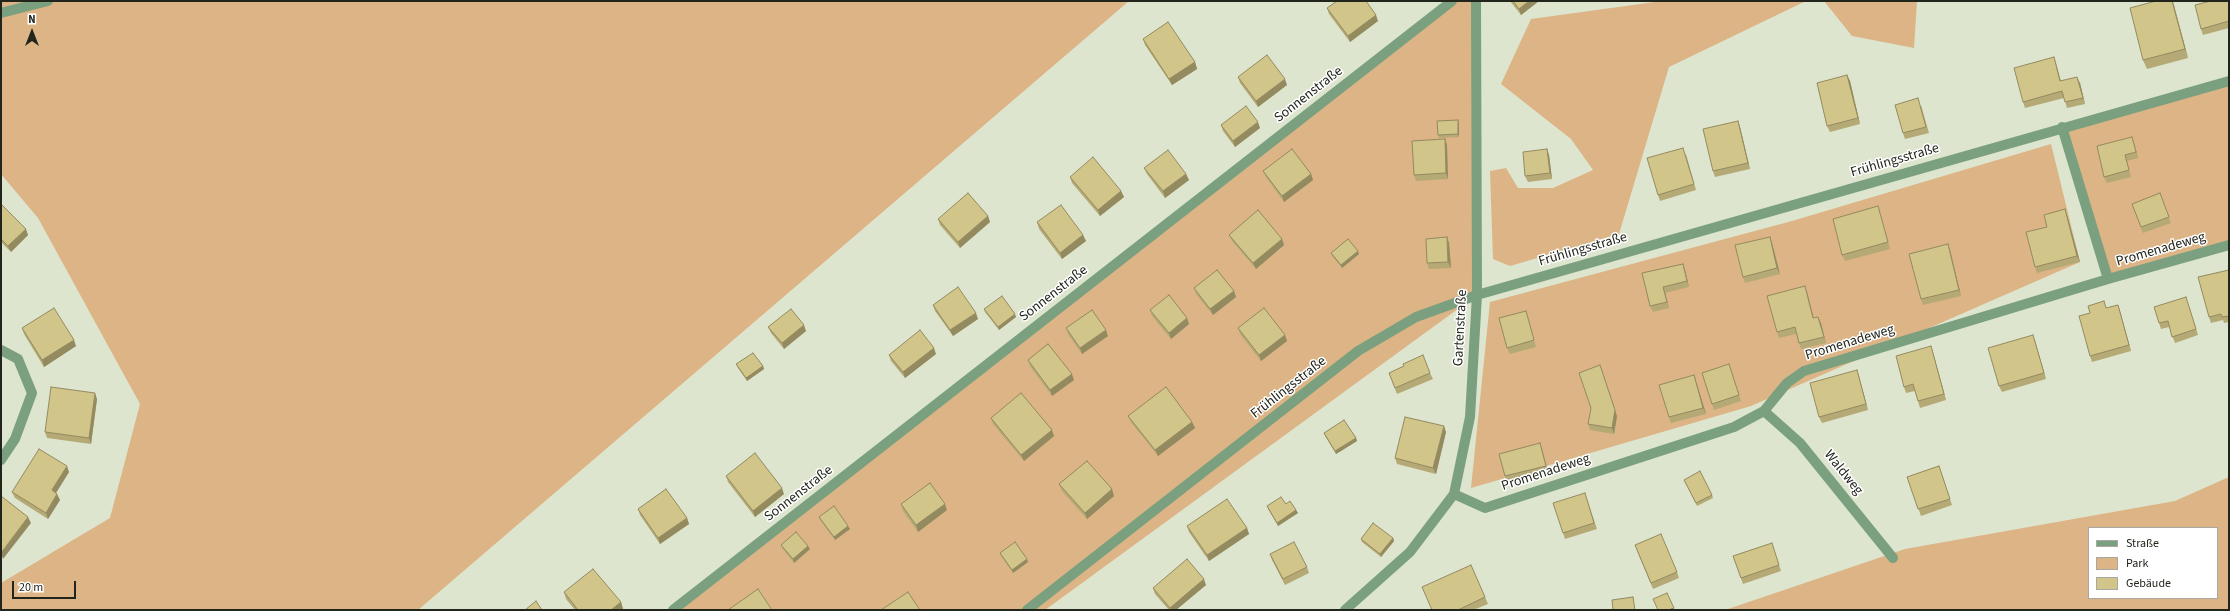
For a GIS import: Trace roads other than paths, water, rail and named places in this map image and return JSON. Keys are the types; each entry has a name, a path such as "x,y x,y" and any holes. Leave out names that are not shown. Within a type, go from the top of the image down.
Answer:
{"street":[{"path":"1,13 48,1"},
{"name":"Sonnenstraße","path":"673,610 1452,1"},
{"name":"Gartenstraße","path":"1345,610 1410,552 1454,494 1470,417 1477,294 1476,1"},
{"name":"Frühlingsstraße","path":"1027,610 1358,351 1416,317 1477,294 2062,127 2229,81"},
{"path":"2062,127 2108,279"},
{"name":"Promenadeweg","path":"1454,494 1485,508 1734,427 1764,411 1787,382 1804,372 2108,279 2229,245"},
{"path":"1,350 18,359 32,393 15,439 1,460"},
{"name":"Waldweg","path":"1764,411 1800,443 1893,558"}]}
